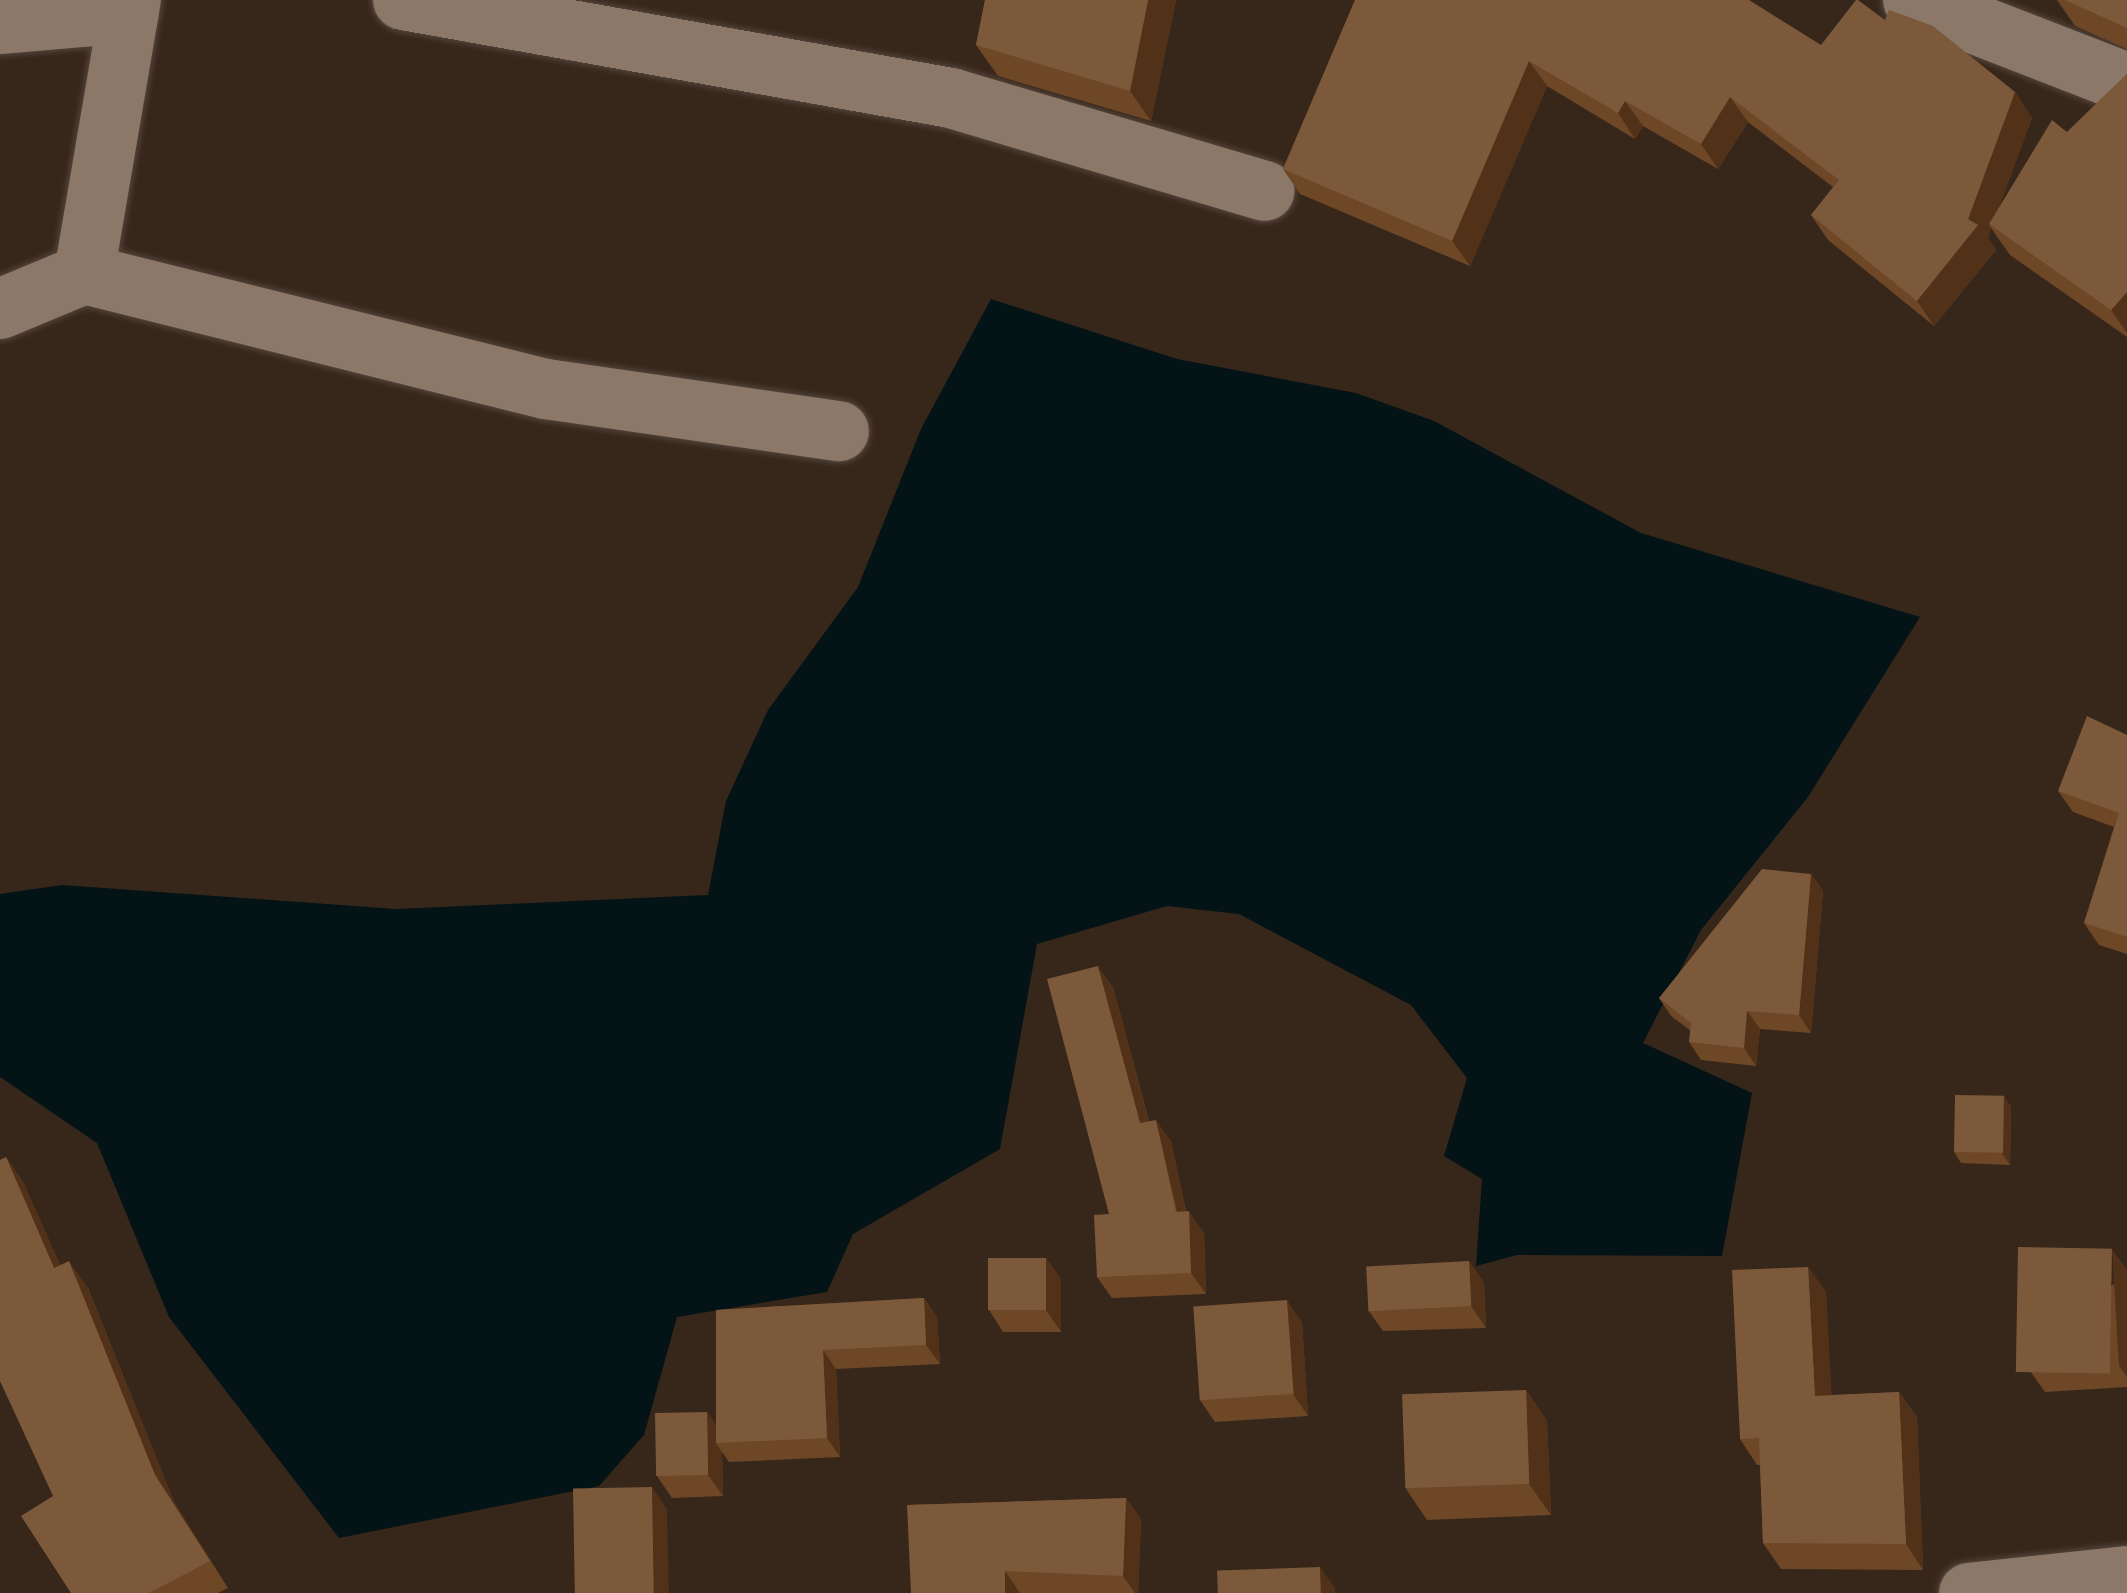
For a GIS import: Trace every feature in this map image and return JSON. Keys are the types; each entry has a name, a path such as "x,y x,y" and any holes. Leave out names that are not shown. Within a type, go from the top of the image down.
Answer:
{"street":[{"path":"403,0 951,98 1265,191"},
{"path":"1913,0 2127,82"},
{"path":"0,24 130,7 84,274"},
{"path":"0,309 84,274 546,389 839,431"},
{"path":"1969,1593 2127,1576"}],"shaded area":[{"path":"991,299 1177,359 1356,393 1434,421 1641,533 1920,617 1808,797 1701,930 1643,1043 1752,1093 1722,1256 1517,1255 1476,1266 1482,1179 1444,1156 1467,1078 1411,1005 1239,914 1167,906 1037,944 1000,1149 853,1234 827,1292 677,1317 644,1435 599,1486 339,1538 169,1317 97,1143 0,1077 0,894 62,885 396,909 708,895 726,801 768,710 858,587 921,429"}],"building":[{"path":"985,0 1148,0 1130,91 976,45"},
{"path":"1355,0 1749,0 1821,45 1858,0 1885,20 1889,10 1933,26 2015,92 1968,219 1978,225 1917,301 1811,215 1839,180 1730,97 1701,144 1625,101 1618,113 1529,61 1452,241 1283,169"},
{"path":"2065,0 2127,0 2127,28"},
{"path":"2127,74 2127,292 2111,310 1989,224 2052,120 2067,132"},
{"path":"2087,716 2127,735 2127,937 2084,923 2119,813 2058,791"},
{"path":"1762,869 1811,874 1799,1015 1747,1011 1744,1048 1689,1042 1691,1023 1659,998"},
{"path":"1098,966 1140,1123 1156,1120 1176,1212 1189,1211 1191,1273 1097,1277 1094,1215 1109,1214 1047,979"},
{"path":"1955,1095 2004,1096 2003,1153 1954,1152"},
{"path":"6,1157 54,1268 69,1261 155,1475 210,1561 149,1593 71,1593 21,1516 53,1496 0,1381 0,1160"},
{"path":"2018,1247 2112,1249 2110,1374 2016,1372"},
{"path":"988,1258 1046,1258 1046,1310 988,1310"},
{"path":"1469,1261 1471,1306 1368,1311 1366,1266"},
{"path":"1808,1267 1815,1396 1899,1392 1906,1544 1763,1543 1759,1438 1740,1439 1732,1270"},
{"path":"924,1298 926,1345 823,1350 827,1438 716,1443 716,1310"},
{"path":"1287,1300 1294,1394 1200,1400 1193,1307"},
{"path":"1526,1390 1529,1484 1405,1488 1402,1394"},
{"path":"707,1412 708,1475 656,1476 655,1413"},
{"path":"652,1487 654,1593 575,1593 573,1488"},
{"path":"1126,1498 1123,1576 1005,1571 1005,1593 911,1593 907,1505"},
{"path":"1320,1567 1321,1593 1218,1593 1217,1571"}]}
